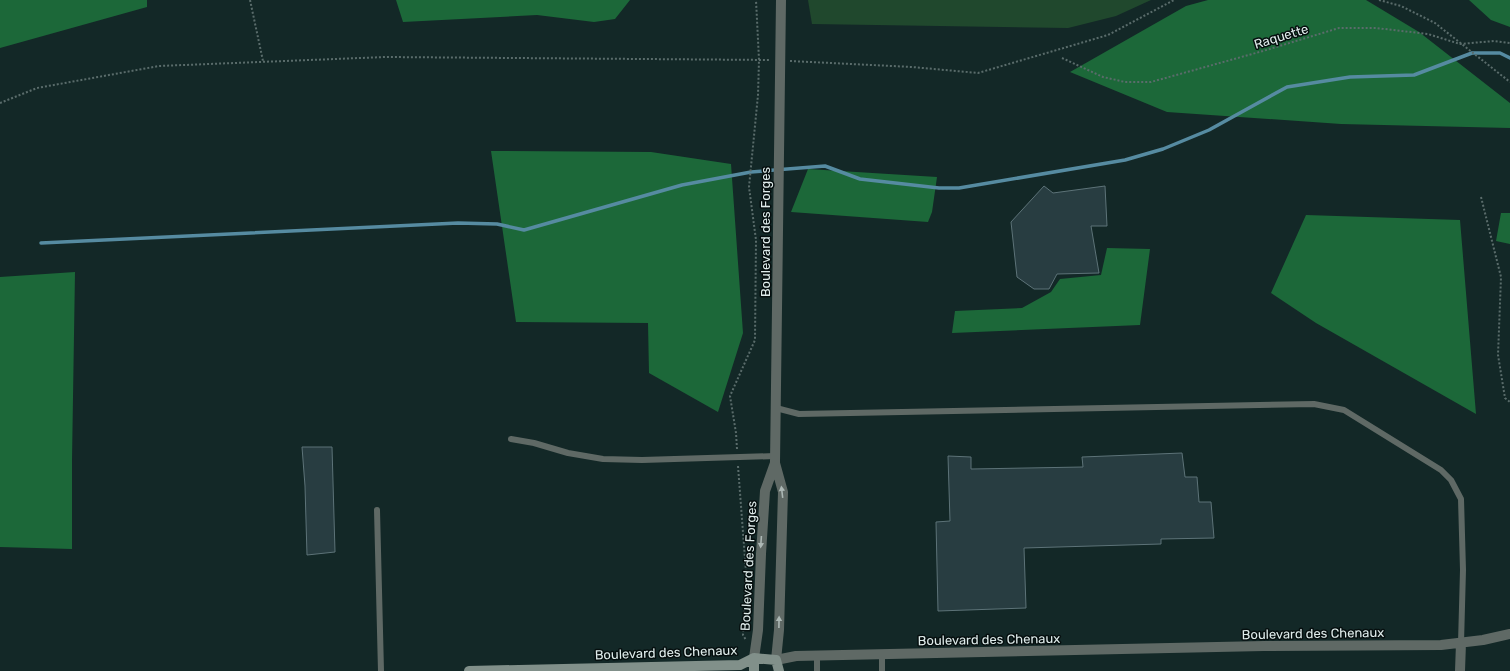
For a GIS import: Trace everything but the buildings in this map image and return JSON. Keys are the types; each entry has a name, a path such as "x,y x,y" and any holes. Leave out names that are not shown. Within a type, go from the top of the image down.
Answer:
{"main road":[{"name":"Boulevard des Chenaux","path":"469,671 706,668 740,665 754,658 776,660"},
{"name":"Boulevard des Forges","path":"754,658 754,671"},
{"name":"Boulevard des Forges","path":"776,660 779,671"}],"street":[{"name":"Boulevard des Forges","path":"776,660 779,630 783,492 775,460 781,0"},
{"name":"Boulevard des Forges","path":"754,658 758,630 765,491 775,460"},
{"name":"Boulevard des Chenaux","path":"776,660 796,656 1461,644 1510,634"},
{"path":"1460,671 1461,644"}],"lane":[{"path":"776,408 799,414 1314,404 1344,410 1441,470 1451,480 1458,492 1461,499 1462,539 1461,644"},
{"path":"511,439 534,443 568,453 603,459 642,460 738,457 775,460"},
{"path":"377,510 382,671"},
{"path":"882,654 882,671"},
{"path":"817,656 817,671"}],"path":[{"path":"250,0 264,62"},
{"path":"746,641 743,635 746,572 736,433 730,396 755,340 756,240 749,188 758,95 759,60 756,0"},
{"path":"0,103 37,88 159,66 384,57 780,60 912,66 978,73 1108,35 1174,0"},
{"path":"1379,0 1401,6 1435,23 1510,82"},
{"name":"Raquette","path":"1062,58 1103,77 1126,82 1151,82 1339,28 1376,28 1428,34 1460,44 1494,41 1510,43"},
{"path":"1481,197 1502,277 1498,355 1505,398 1510,402"}],"green space":[{"path":"0,0 147,0 147,7 0,48"},
{"path":"396,0 630,0 615,19 594,22 537,15 403,22"},
{"path":"808,0 1151,0 1116,16 1068,28 812,24"},
{"path":"1208,0 1366,0 1419,32 1510,103 1510,128 1341,124 1167,112 1070,72 1186,6"},
{"path":"1469,0 1510,0 1510,27 1491,20"},
{"path":"491,151 651,152 731,164 743,333 718,412 649,373 648,323 516,322"},
{"path":"808,169 937,177 932,212 928,222 791,212"},
{"path":"1501,213 1510,213 1510,244 1496,241"},
{"path":"1306,215 1460,220 1476,414 1316,323 1271,293"},
{"path":"1107,248 1150,249 1140,325 952,333 955,311 1022,308 1051,292 1060,279 1101,275"},
{"path":"75,272 72,549 0,547 0,277"}],"waterway":[{"path":"41,243 458,223 497,224 524,230 682,185 751,172 825,166 860,179 939,188 959,188 1125,160 1163,149 1209,130 1287,87 1350,77 1414,75 1472,53 1500,53 1510,58"}]}
